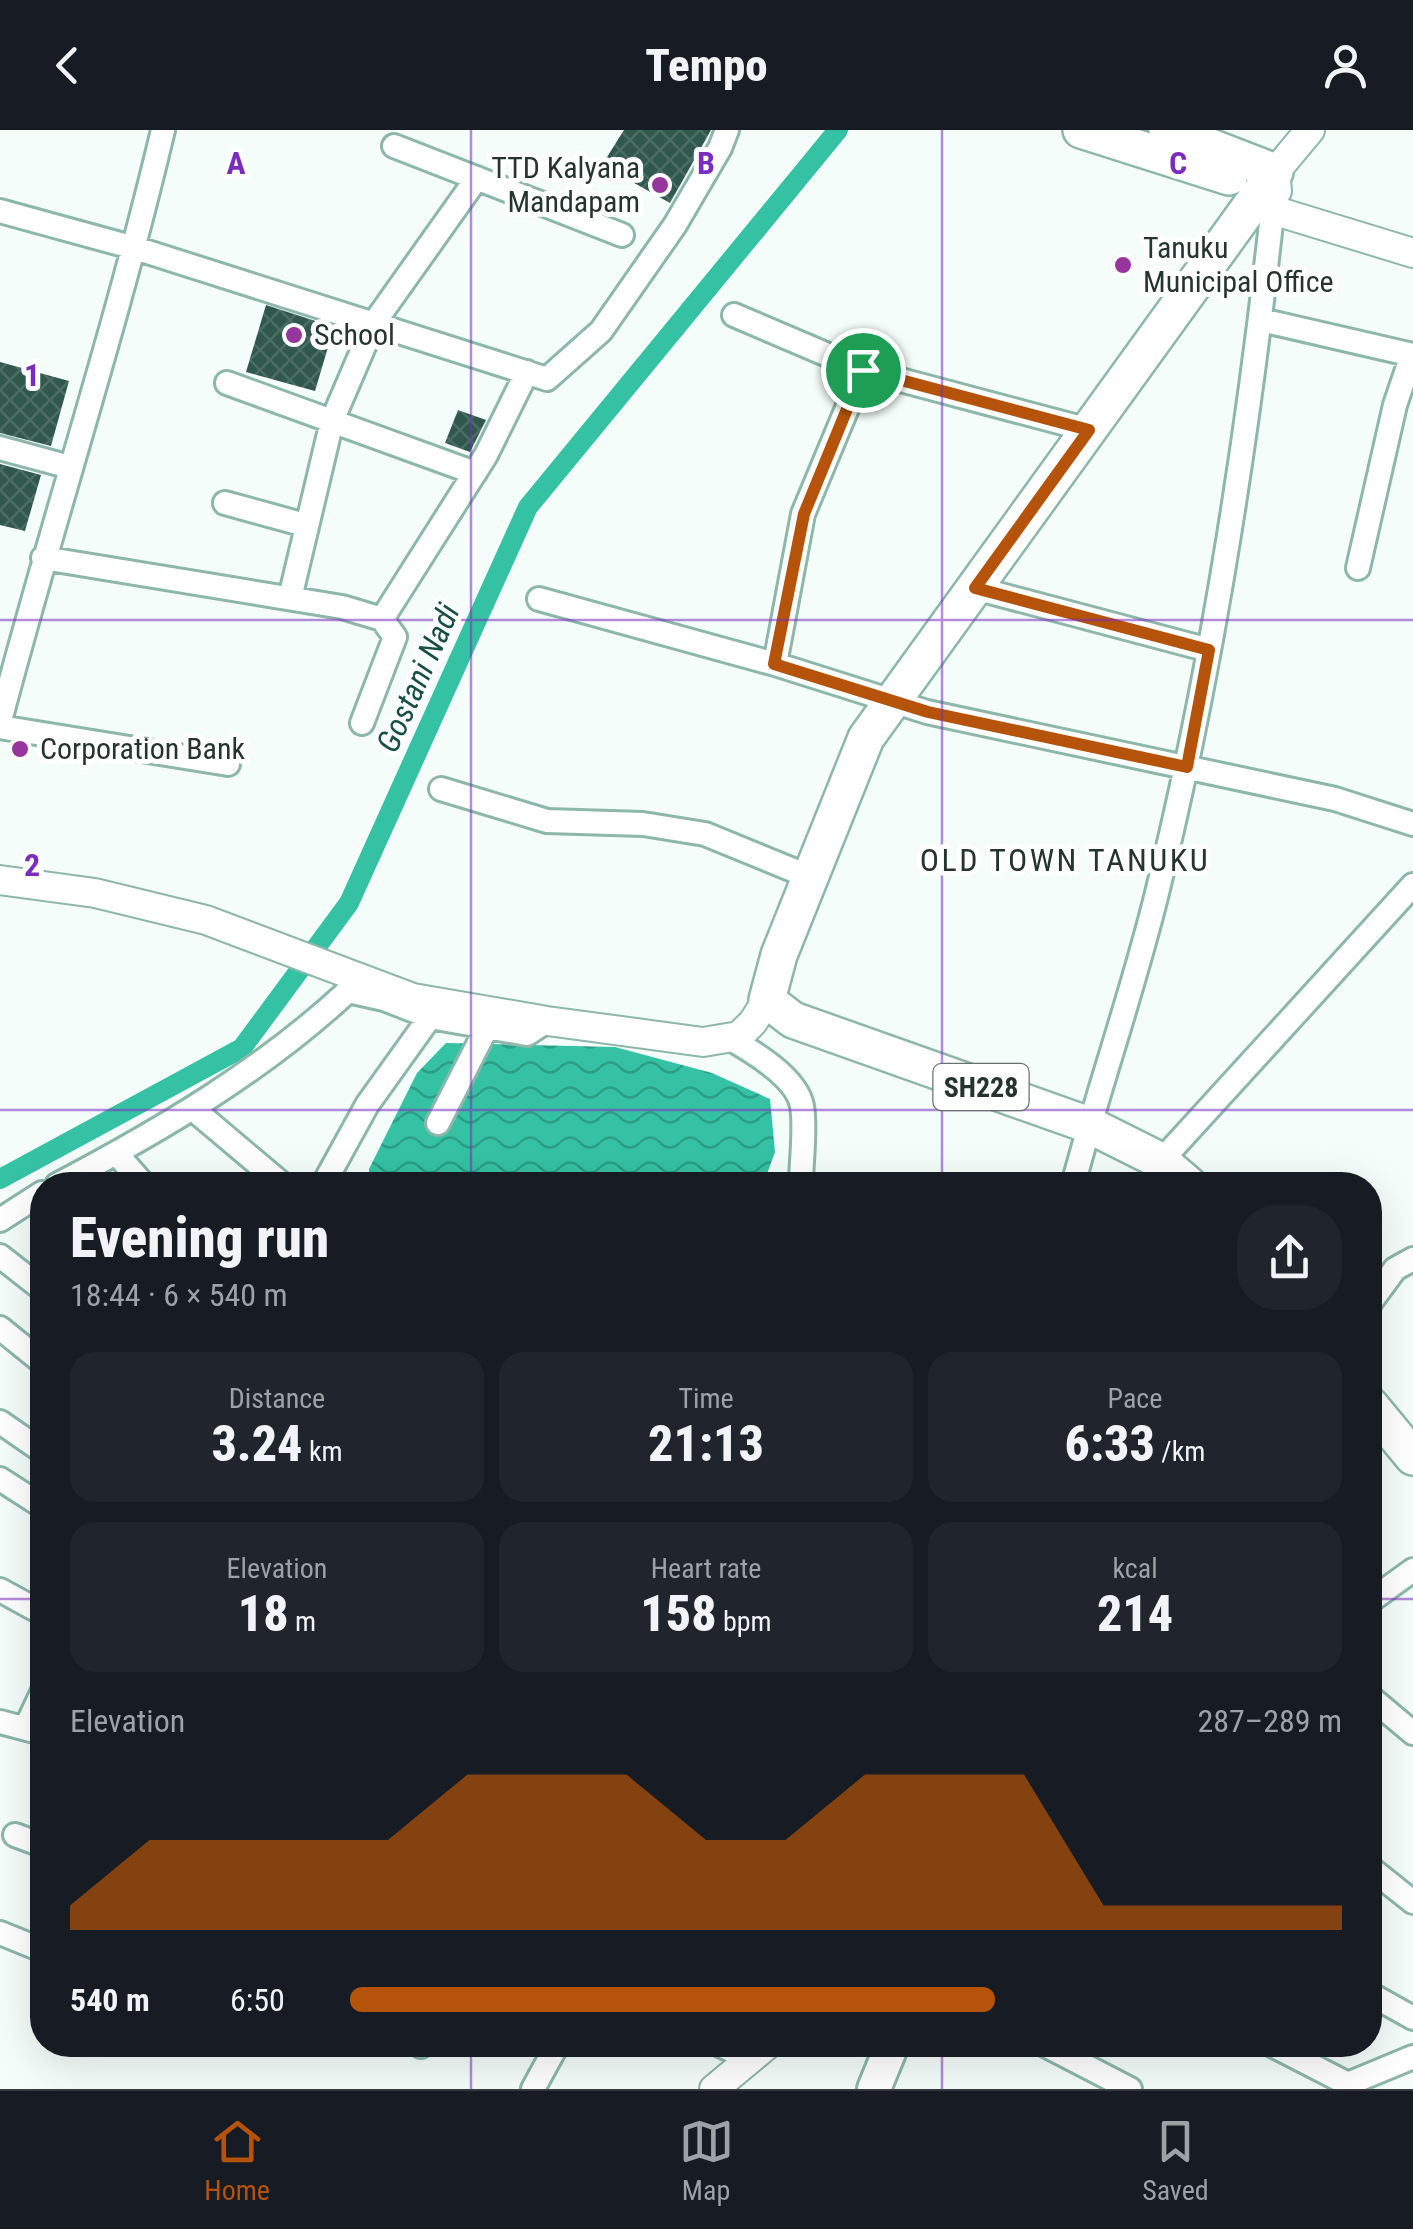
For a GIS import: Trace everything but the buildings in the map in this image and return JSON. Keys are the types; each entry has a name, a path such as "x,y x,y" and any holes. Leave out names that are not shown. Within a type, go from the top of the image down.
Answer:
{"main road":[{"path":"1080,130 1119,136 1272,195"},
{"path":"1167,130 1272,195"},
{"path":"767,1000 771,977 866,738 1089,430 1272,195"},
{"name":"SH228","path":"767,1000 793,1020 1089,1125 1161,1160 1174,1172"},
{"path":"1382,1420 1413,1458"},
{"path":"874,2089 887,2057"}],"street":[{"path":"164,130 135,248 43,558 0,724 228,764"},
{"path":"0,211 135,248 547,379 601,331 675,226 720,148 726,130"},
{"path":"1077,1172 1156,898 1187,767 1261,320 1272,195 1310,130"},
{"path":"394,146 622,235"},
{"path":"290,598 332,421 374,323 477,178"},
{"path":"1272,195 1413,253"},
{"path":"734,315 863,370 1089,430"},
{"path":"1261,320 1413,355 1394,405 1358,568"},
{"path":"774,664 804,514 863,370"},
{"path":"382,619 475,473 527,372"},
{"path":"227,383 475,473"},
{"path":"0,448 70,467"},
{"path":"225,503 305,525"},
{"path":"43,558 342,607 382,619 394,637 362,724"},
{"path":"975,588 1209,650"},
{"path":"539,599 774,664 928,712 1335,799 1413,824"},
{"path":"441,789 547,821 642,824 705,834 810,877"},
{"path":"0,880 94,892 229,927 412,998 547,1021 703,1042 739,1036 767,1000"},
{"path":"1161,1160 1413,885"},
{"path":"82,1172 193,1109 299,1036 348,991 384,998 430,1017 527,1034 547,1021"},
{"path":"330,1172 368,1106 430,1017"},
{"path":"438,1122 487,1027"},
{"path":"729,1038 760,1055 802,1103 801,1172"},
{"path":"193,1109 267,1172"},
{"path":"116,1154 132,1172"},
{"path":"0,1220 30,1201"},
{"path":"0,1256 30,1280"},
{"path":"1382,1286 1394,1269 1413,1259"},
{"path":"0,1328 30,1352"},
{"path":"0,1422 30,1443"},
{"path":"0,1479 30,1498"},
{"path":"1382,1593 1411,1575"},
{"path":"0,1590 30,1606"},
{"path":"1382,1708 1413,1733"},
{"path":"0,1722 30,1729"},
{"path":"15,1835 30,1841"},
{"path":"1382,1877 1413,1902"},
{"path":"0,1934 30,1945"},
{"path":"1382,2001 1413,2018"},
{"path":"533,2089 550,2057"},
{"path":"714,2089 752,2057"},
{"path":"1068,2057 1130,2089"},
{"path":"1294,2057 1348,2087 1413,2057"}],"water":[{"path":"446,1043 615,1047 712,1073 770,1099 775,1152 768,1172 369,1172 417,1073"}],"waterway":[{"name":"Gostani Nadi","path":"0,1179 242,1048 349,903 528,507 838,130"}],"place":[{"name":"TTD Kalyana Mandapam","path":"660,185"},
{"name":"Tanuku Municipal Office","path":"1123,265"},
{"name":"School","path":"294,335"},
{"name":"Corporation Bank","path":"20,749"}],"district":[{"name":"OLD TOWN TANUKU","path":"1065,860"}],"route":[{"path":"863,370 1089,430 975,588 1209,650 1187,767 928,712 774,664 804,514 863,370"}]}
